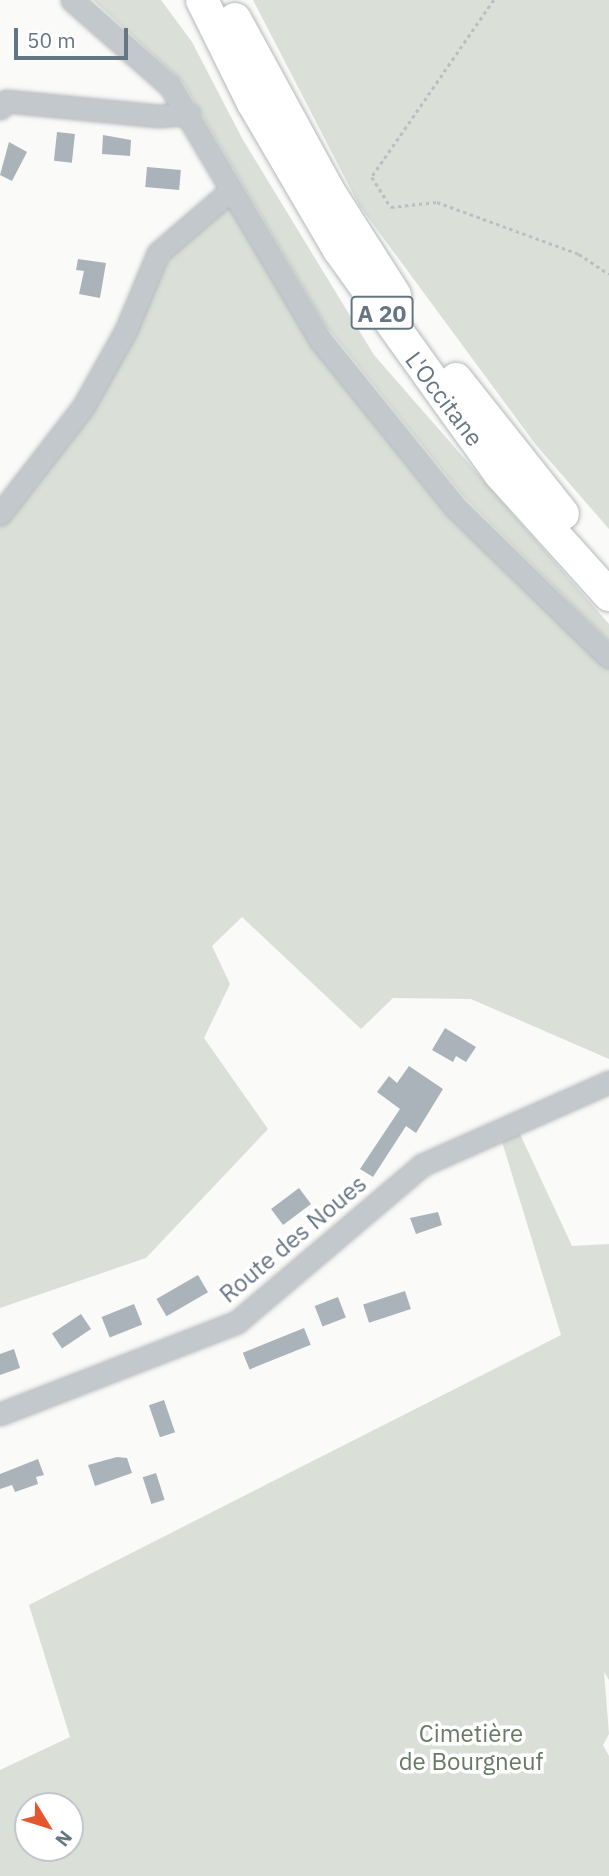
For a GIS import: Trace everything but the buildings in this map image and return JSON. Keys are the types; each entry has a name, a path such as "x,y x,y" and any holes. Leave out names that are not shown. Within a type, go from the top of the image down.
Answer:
{"highway":[{"path":"180,0 236,94 261,117"},
{"name":"L'Occitane","path":"202,0 261,117 339,250 417,364 500,474 609,595"},
{"name":"L'Occitane","path":"225,0 330,193 389,287 509,449 609,564"}],"street":[{"path":"72,0 146,61 189,114 230,191 321,341 454,506 609,657"},
{"path":"0,108 6,101 158,116 189,114"},
{"path":"0,513 83,407 126,330 158,253 230,191"},
{"name":"Route des Noues","path":"0,1414 237,1322 422,1165 609,1082"}],"path":[{"path":"494,0 372,177 391,206 437,202 579,254 609,274"}],"green space":[{"path":"93,0 161,0 192,42 243,140 374,355 609,624 609,641 463,496 326,326 182,81"},
{"path":"253,0 609,0 609,529 536,445 359,205"},
{"path":"223,193 465,525 609,667 609,1059 471,999 393,998 361,1029 242,917 212,946 230,984 204,1038 268,1129 146,1258 0,1308 0,505 80,414 179,242"},
{"name":"Cimetière de Bourgneuf","path":"520,1134 572,1246 609,1244 609,1680 604,1672 609,1734 603,1745 609,1756 609,1876 0,1876 0,1770 70,1737 29,1605 561,1335 500,1135"}]}
